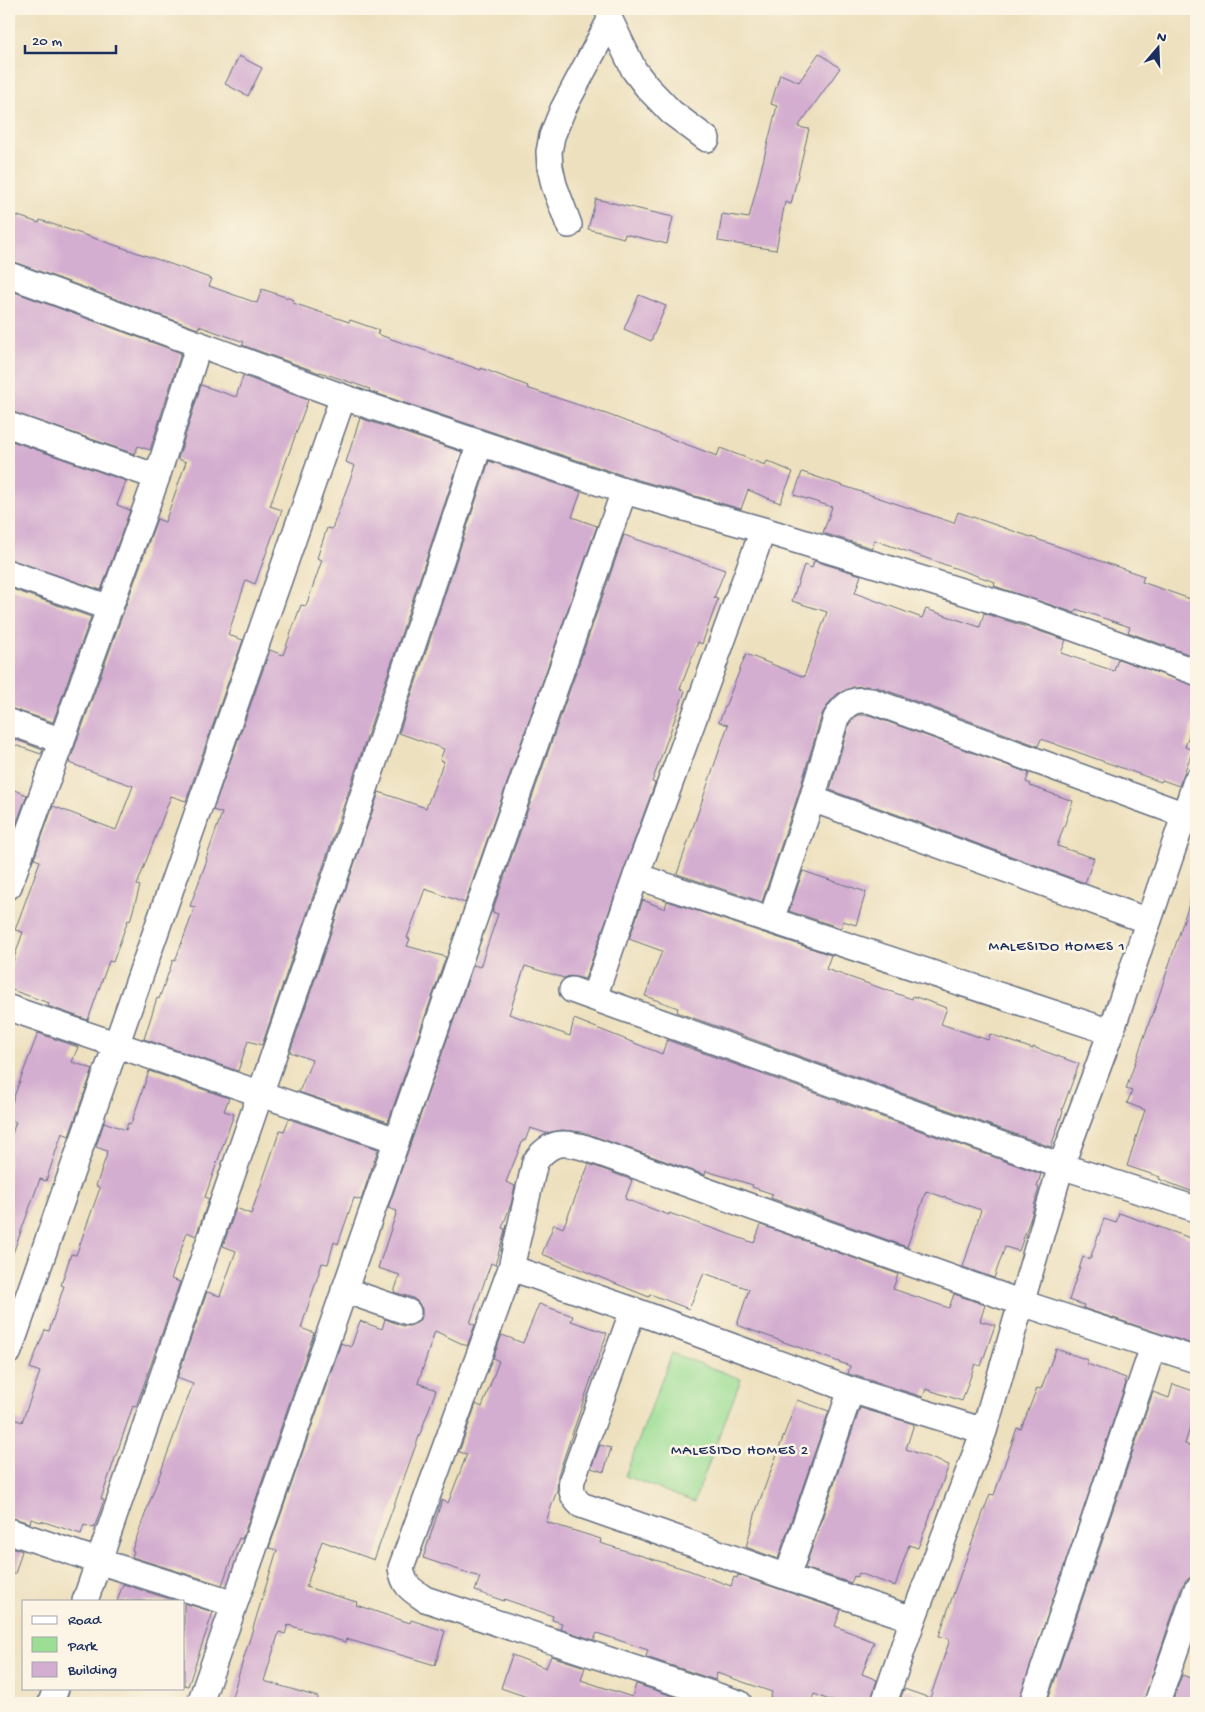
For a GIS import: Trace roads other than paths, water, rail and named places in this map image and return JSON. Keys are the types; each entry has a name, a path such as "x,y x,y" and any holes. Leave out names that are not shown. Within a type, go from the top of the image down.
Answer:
{"street":[{"path":"609,15 634,70 647,87 671,112 707,139"},
{"path":"569,225 550,167 552,136 563,109 609,15"},
{"path":"9,275 342,397 624,491 763,530 1026,611 1196,672"},
{"path":"11,875 62,741 157,477 199,344"},
{"path":"9,1351 342,397"},
{"path":"9,426 157,477"},
{"path":"85,1600 357,812 480,443"},
{"path":"200,1703 624,491"},
{"path":"763,530 636,876 583,993 1061,1166 1196,1209"},
{"path":"9,573 110,608"},
{"path":"771,920 812,799 836,718 848,704 860,699 872,701 1185,815"},
{"path":"9,722 62,741"},
{"path":"884,1703 913,1619 984,1431 1061,1166 1111,1032 1196,781"},
{"path":"812,799 1148,921"},
{"path":"636,876 1111,1032"},
{"path":"9,1008 396,1140"},
{"path":"739,1703 425,1599 409,1588 403,1579 401,1568 511,1268 536,1162 542,1153 559,1143 570,1143 1022,1303 1196,1360"},
{"path":"511,1268 633,1310 851,1390 984,1431"},
{"path":"344,1290 408,1312"},
{"path":"633,1310 572,1480 572,1494 575,1499 581,1505 913,1619"},
{"path":"1032,1703 1153,1347"},
{"path":"787,1577 851,1390"},
{"path":"9,1530 98,1561 234,1604"},
{"path":"1157,1703 1196,1591"},
{"path":"51,1703 55,1690"}],"district":[{"name":"MALESIDO HOMES 1","path":"1057,947"},
{"name":"MALESIDO HOMES 2","path":"740,1451"}]}
